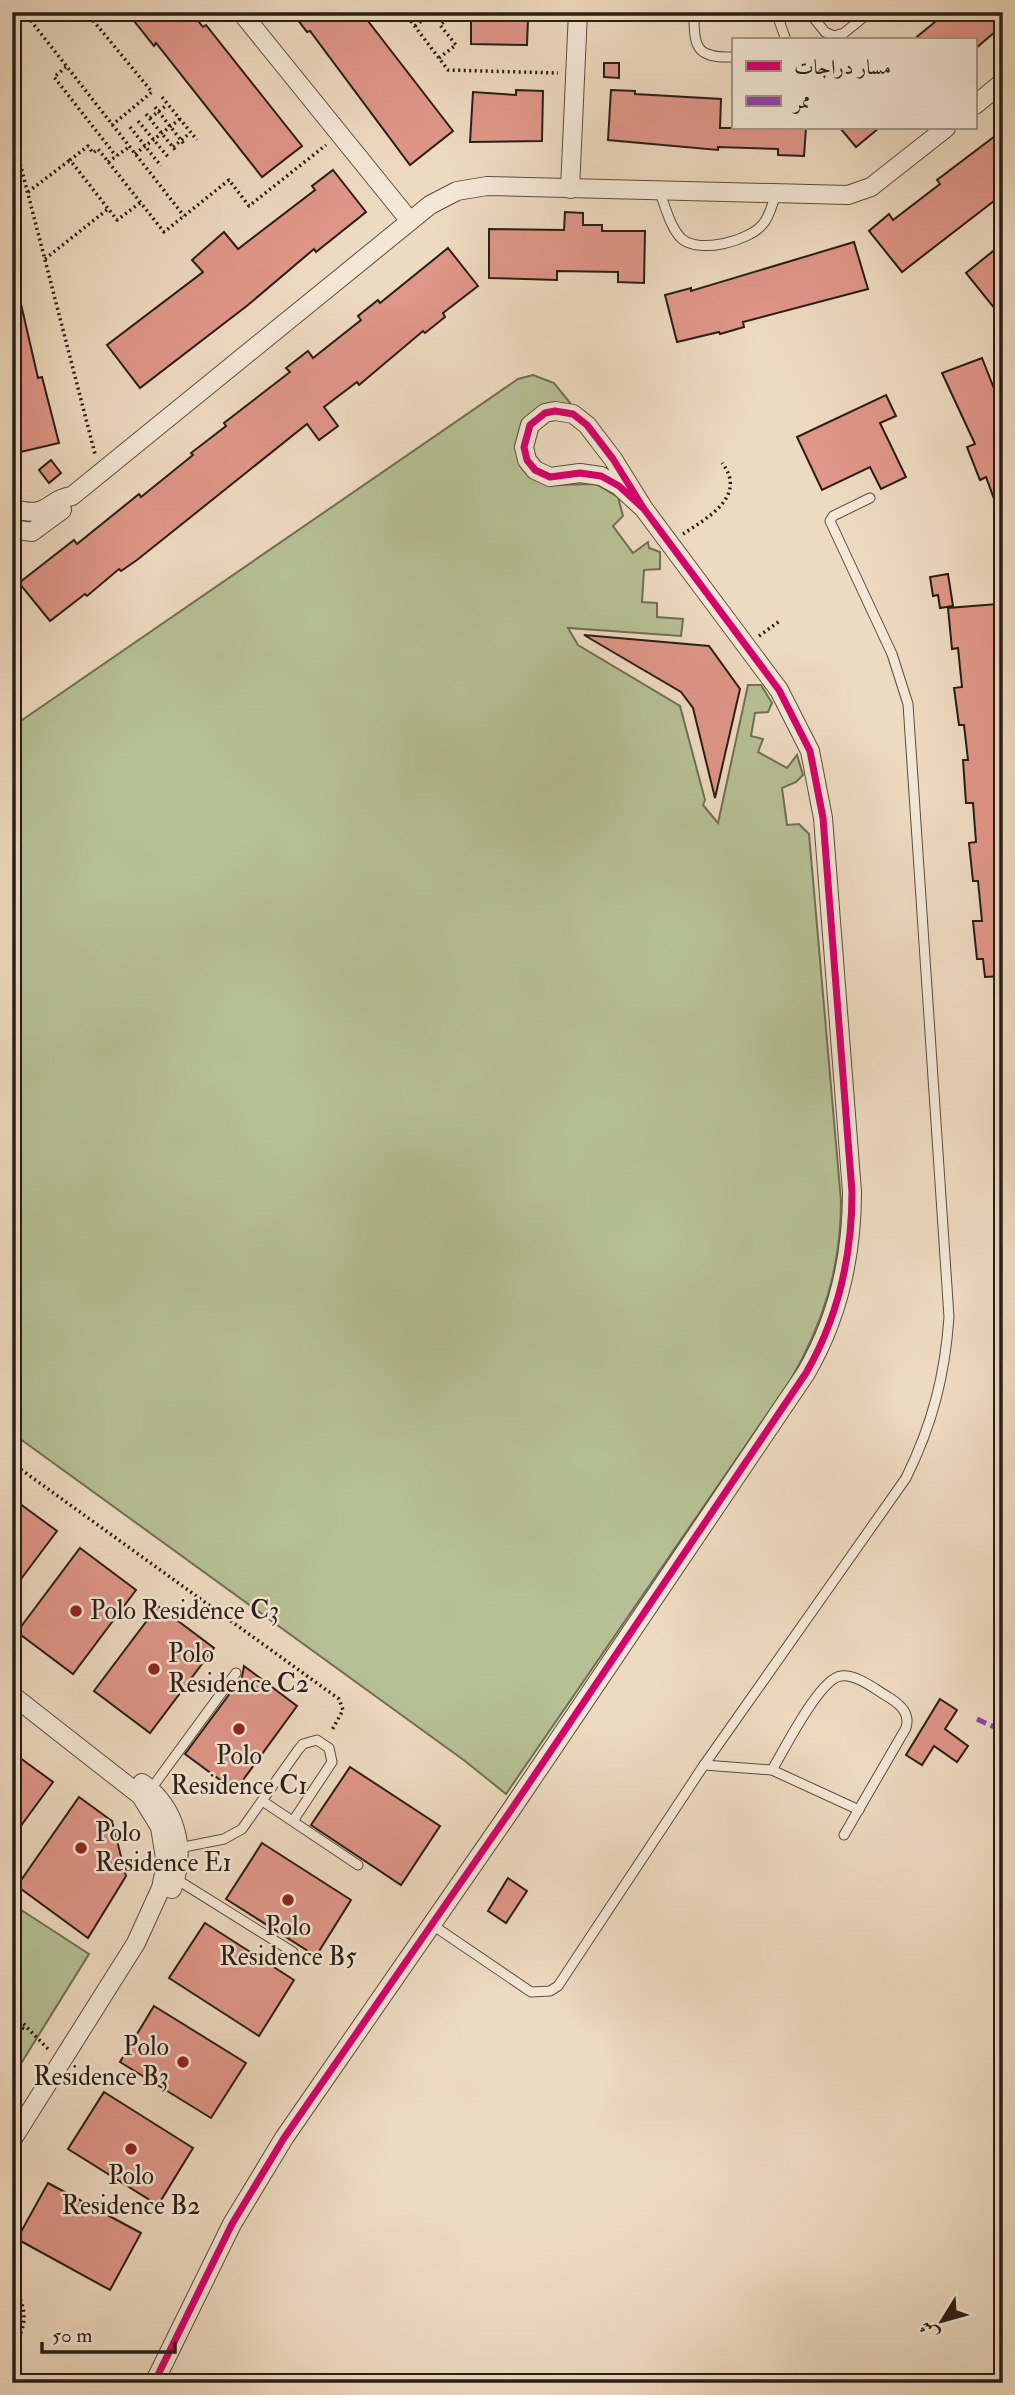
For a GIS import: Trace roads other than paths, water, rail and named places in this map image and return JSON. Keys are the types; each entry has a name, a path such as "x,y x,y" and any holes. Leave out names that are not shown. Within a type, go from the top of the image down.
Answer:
{"street":[{"path":"241,12 410,221"},
{"path":"570,189 578,12"},
{"path":"976,104 1003,82"},
{"path":"12,508 29,512 45,511 72,496 443,197 472,188 659,190 836,196 860,192 881,180 944,130"},
{"path":"154,2383 164,2356 178,2335 209,2268 258,2180 310,2097 511,1810 806,1373 830,1326 843,1283 849,1247 852,1192 819,784 797,720 746,646 644,509 613,459 581,418 564,411 555,411 545,413 530,425 524,447 527,460 535,470 550,477 580,473 601,476 620,486 644,509"},
{"path":"12,530 26,532 38,529 68,505 72,496"},
{"path":"12,1695 77,1743 141,1796 160,1827 166,1852 164,1876 135,1943 17,2135 12,2152"},
{"path":"77,1743 110,1760 151,1789 167,1810 179,1848 176,1879 158,1916 135,1943"},
{"path":"165,2383 178,2335"}],"lane":[{"path":"694,12 696,44 701,52 709,57 732,57"},
{"path":"776,12 785,38"},
{"path":"809,12 825,32 834,36 844,33 870,12"},
{"path":"659,190 676,231 687,242 699,246 753,233 766,221 775,194"},
{"path":"430,1923 531,1992 550,1991 564,1978 704,1765 905,1478 934,1410 946,1359 949,1317 908,704 891,654 830,521 834,516 870,498"},
{"path":"151,1789 236,1673"},
{"path":"772,1770 828,1682 842,1676 857,1679 901,1706 908,1722 845,1835"},
{"path":"179,1848 233,1835 250,1822 303,1744 310,1741 324,1743 329,1748 332,1762 293,1821"},
{"path":"704,1765 772,1770 859,1811"},
{"path":"264,1801 358,1864"},
{"path":"176,1879 293,1952"}],"place":[{"name":"Polo Residence C3","path":"76,1611"},
{"name":"Polo Residence C2","path":"154,1669"},
{"name":"Polo Residence C1","path":"239,1729"},
{"name":"Polo Residence E1","path":"81,1848"},
{"name":"Polo Residence B5","path":"288,1900"},
{"name":"Polo Residence B3","path":"183,2062"},
{"name":"Polo Residence B2","path":"131,2149"}]}
